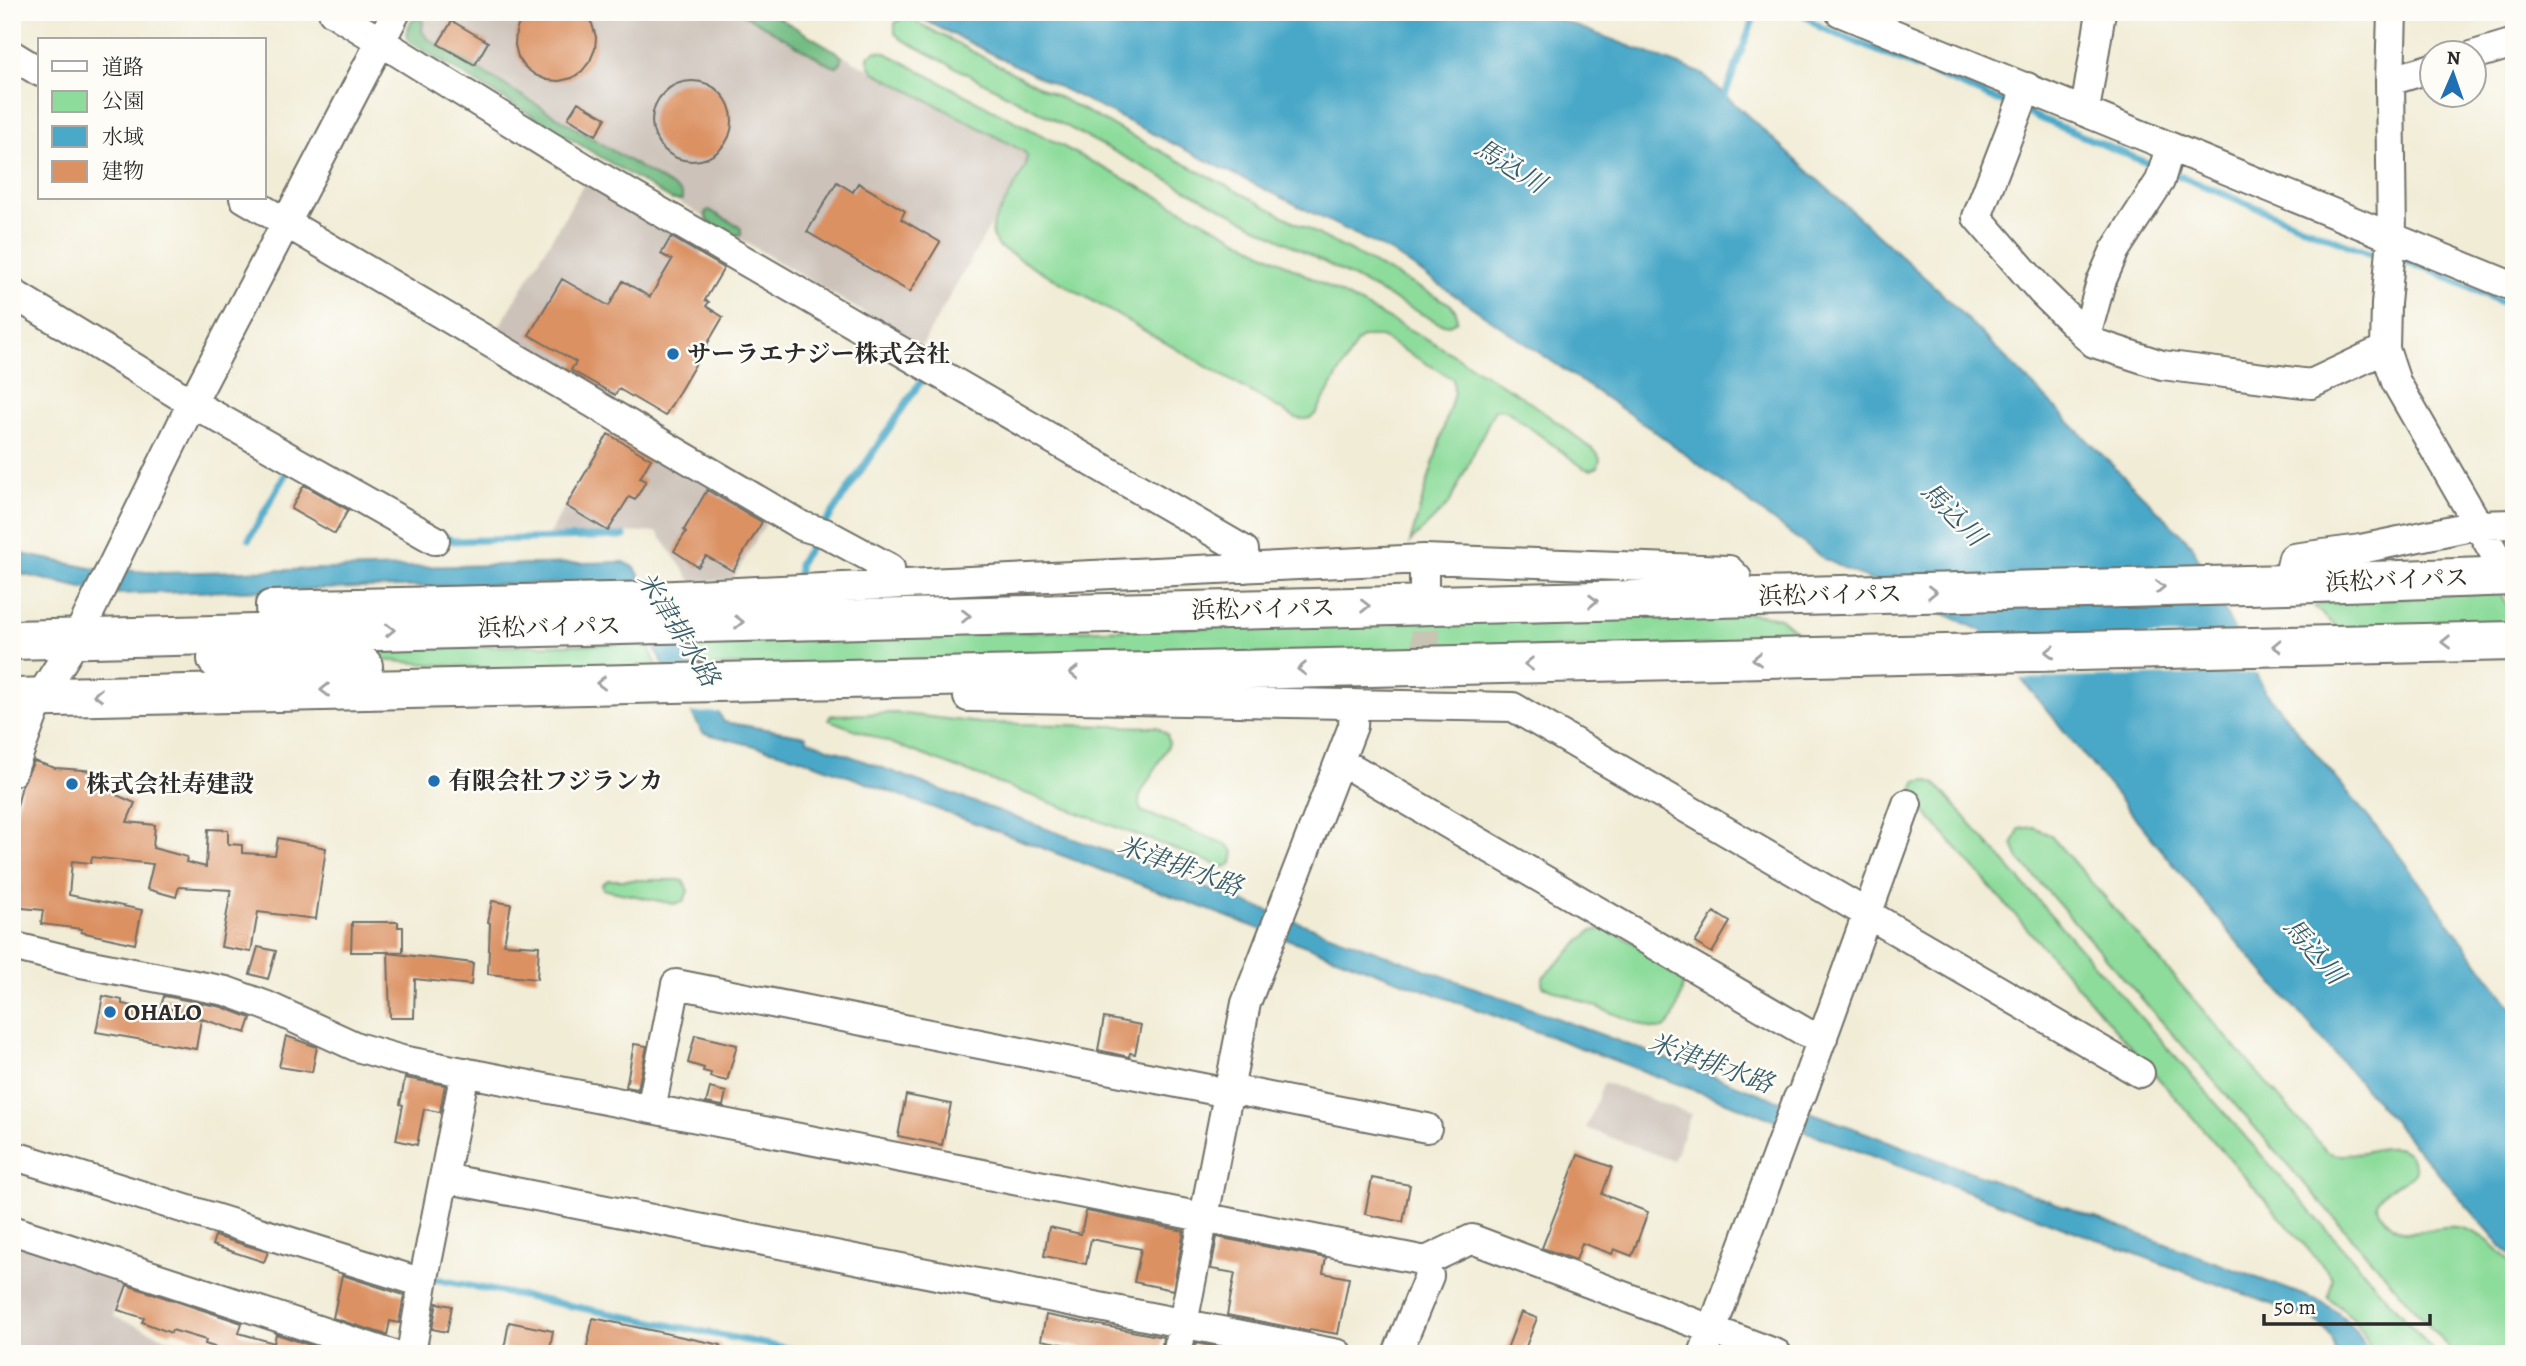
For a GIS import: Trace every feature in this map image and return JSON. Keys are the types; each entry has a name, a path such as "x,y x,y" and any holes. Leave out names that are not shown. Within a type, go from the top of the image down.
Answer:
{"highway":[{"name":"浜松バイパス","path":"43,674 271,634 646,610 1752,597 2287,584 2505,566"},
{"name":"浜松バイパス","path":"12,640 43,674 493,685 2514,641"},
{"path":"43,674 114,662 239,659 410,669 493,685"}],"street":[{"path":"333,12 590,172 1244,550 1245,568"},
{"path":"12,772 43,674 97,597 192,403 396,12"},
{"path":"1840,12 2514,287"},
{"path":"2085,111 2101,12"},
{"path":"2392,12 2392,238 2385,349 2396,382 2476,525 2505,566"},
{"path":"2488,51 2514,43"},
{"path":"12,55 38,71"},
{"path":"2390,81 2418,72"},
{"path":"2027,88 1978,217 2042,292 2094,343 2162,365 2311,384 2385,349"},
{"path":"2086,336 2101,282 2115,250 2160,181 2170,147"},
{"path":"247,200 802,526 825,533 890,568 891,584"},
{"path":"12,293 192,403 435,540"},
{"path":"2287,584 2293,558 2361,549 2476,525 2514,524"},
{"path":"646,610 891,584 1245,568 1424,572 1729,570 1752,597"},
{"path":"967,676 968,698 1354,704 1427,693 1513,706 2140,1073"},
{"path":"1177,1354 1246,1003 1353,726 1354,704"},
{"path":"1339,764 1354,769 1805,1032 1823,1038"},
{"path":"1708,1342 1798,1098 1802,1094 1823,1038 1907,804"},
{"path":"12,946 81,963 226,991 267,1006 357,1047 402,1060 1426,1262 1472,1239 1708,1342 1777,1354"},
{"path":"651,1109 676,984 1427,1128"},
{"path":"411,1354 465,1072"},
{"path":"12,1155 423,1283"},
{"path":"444,1178 1338,1354"},
{"path":"12,1230 391,1354"},
{"path":"1397,1354 1429,1276 1426,1262"}],"shaded area":[{"path":"415,12 769,12 846,57 1023,151 1028,160 921,347 403,37"},
{"path":"585,182 703,250 614,400 497,331"},
{"path":"612,426 769,518 732,580 692,582 657,532 548,535"},
{"path":"1604,1082 1691,1114 1673,1161 1586,1128"},
{"path":"12,1237 126,1272 113,1316 181,1344 177,1354 12,1354"}],"green space":[{"path":"740,12 769,12 837,52 842,57 841,63 836,67 830,65"},
{"path":"415,18 420,18 423,22 422,31 427,38 679,191 682,200 672,200 411,43 406,33"},
{"path":"903,18 911,19 1450,304 1456,311 1457,321 1449,325 1439,323 901,39 895,33 895,23"},
{"path":"876,51 884,52 1429,340 1524,398 1569,431 1596,452 1600,459 1598,467 1591,470 1584,468 1513,415 1505,410 1495,409 1449,504 1410,542 1454,393 1453,379 1381,337 1363,337 1357,342 1316,413 1307,419 1296,418 999,247 993,235 994,222 1026,166 1027,155 874,72 869,65 868,56"},
{"path":"709,210 738,226 741,235 732,235 707,221 705,213"},
{"path":"2500,592 2514,617 2514,625 2340,630 2314,607 2327,601"},
{"path":"1746,613 1780,618 1803,637 1796,643 702,666 686,641"},
{"path":"647,643 658,668 502,670 229,652"},
{"path":"896,713 980,723 1157,727 1167,734 1169,744 1140,795 1141,811 1228,845 1234,852 1232,863 1225,867 1220,866 829,720 830,716 834,715"},
{"path":"1926,780 1936,784 2436,1354 2373,1354 2353,1318 2328,1297 2333,1279 2330,1274 1916,802 1913,792 1916,782"},
{"path":"2034,827 2050,835 2326,1151 2337,1155 2391,1148 2402,1150 2410,1157 2416,1171 2387,1190 2379,1199 2377,1206 2387,1221 2406,1232 2462,1228 2491,1243 2514,1267 2514,1354 2454,1354 2019,859 2013,844 2019,829"},
{"path":"608,880 679,880 684,881 688,891 684,901 674,904 603,889 602,884"},
{"path":"1606,927 1683,972 1680,1000 1674,1016 1665,1027 1650,1028 1543,986 1544,976 1590,932"}],"water":[{"name":"馬込川","path":"908,12 1539,12 1701,73 1936,288 2191,544 2264,690 2399,855 2514,1011 2514,1260 2233,937 1982,631 1824,559 1653,430 1391,252"},
{"path":"12,552 91,568 163,573 624,562 635,568 724,722 806,736 807,740 2322,1302 2350,1324 2368,1354 2336,1354 2329,1334 2314,1320 794,756 703,733 616,582 108,594 12,572"}],"pier":[{"path":"2240,634 2259,673 2017,679 1985,640"},
{"path":"696,668 722,712 688,713 662,669"}],"building":[{"path":"527,12 585,12 596,37 595,49 582,71 572,78 559,81 547,80 525,67 518,57 515,45 520,20"},
{"path":"452,21 488,42 475,65 438,44"},
{"path":"692,81 707,84 720,93 729,106 732,121 729,136 720,149 707,158 692,161 677,158 664,149 655,136 652,121 655,106 664,93 677,84"},
{"path":"578,102 606,118 596,135 568,118"},
{"path":"837,182 853,192 858,183 905,211 901,219 940,242 910,292 807,232"},
{"path":"671,237 724,268 705,300 709,302 706,306 723,317 665,416 619,389 615,395 571,370 576,362 529,335 562,279 609,306 623,281 650,297 672,260 661,254"},
{"path":"608,434 651,459 640,478 646,481 635,500 629,497 608,531 566,506"},
{"path":"304,485 348,510 335,534 291,509"},
{"path":"707,490 762,522 733,571 706,556 698,567 674,551"},
{"path":"34,761 55,768 97,771 96,786 135,803 127,822 155,825 153,848 187,857 186,862 206,867 208,829 228,830 228,844 242,845 242,853 275,855 278,838 326,848 316,919 258,912 251,952 221,947 231,890 179,887 176,897 147,889 153,864 92,857 91,863 72,861 69,895 142,910 135,944 81,932 82,929 41,924 43,910 12,907 12,828 22,785"},
{"path":"492,901 511,904 504,944 539,946 537,979 488,974 488,922"},
{"path":"1714,912 1730,922 1712,953 1695,943"},
{"path":"352,922 398,922 398,927 403,927 403,952 351,952"},
{"path":"258,947 276,951 268,979 250,974"},
{"path":"388,953 473,963 471,985 415,979 414,1018 390,1018"},
{"path":"103,996 122,1000 122,1004 201,1019 196,1049 96,1032"},
{"path":"164,996 222,1007 251,1018 246,1033 161,1006"},
{"path":"1104,1018 1141,1025 1135,1054 1130,1053 1129,1057 1098,1050"},
{"path":"695,1035 737,1045 727,1081 710,1077 711,1073 703,1071 704,1068 688,1063"},
{"path":"286,1036 317,1047 312,1072 279,1067"},
{"path":"634,1044 647,1046 638,1089 626,1087"},
{"path":"405,1078 445,1085 440,1112 424,1109 417,1145 396,1140"},
{"path":"710,1088 726,1092 723,1106 706,1103"},
{"path":"906,1095 951,1104 942,1145 898,1136"},
{"path":"1578,1155 1612,1167 1602,1194 1648,1212 1632,1256 1614,1249 1612,1254 1582,1243 1576,1260 1542,1248"},
{"path":"1372,1178 1410,1185 1403,1222 1365,1214"},
{"path":"1086,1211 1184,1231 1173,1290 1134,1282 1141,1249 1091,1239 1086,1264 1044,1256 1049,1227 1081,1234"},
{"path":"215,1236 268,1252 264,1262 212,1245"},
{"path":"1217,1237 1326,1258 1323,1273 1349,1278 1338,1334 1227,1315 1235,1273 1211,1269"},
{"path":"342,1275 404,1295 399,1323 390,1321 387,1335 333,1318"},
{"path":"127,1285 242,1323 239,1333 274,1343 276,1334 313,1346 312,1354 248,1354 234,1350 233,1353 205,1344 206,1340 172,1330 171,1333 142,1322 144,1318 118,1310"},
{"path":"437,1303 452,1306 447,1332 432,1329"},
{"path":"1521,1312 1537,1318 1523,1354 1505,1354"},
{"path":"1046,1315 1163,1337 1161,1354 1099,1354 1099,1351 1041,1340"},
{"path":"593,1318 721,1345 720,1354 601,1354 586,1351"},
{"path":"509,1322 553,1331 549,1354 528,1354 504,1349"},
{"path":"1196,1343 1251,1354 1194,1354"}],"waterway":[{"path":"1722,103 1756,12"},
{"path":"1801,12 1820,27 2014,107"},
{"path":"2025,112 2159,168"},
{"path":"2170,172 2368,253 2384,257"},
{"path":"2395,260 2427,268 2514,308"},
{"path":"825,524 925,375"},
{"path":"249,539 290,466"},
{"path":"441,534 453,541 624,536"},
{"path":"799,577 799,563 813,543"},
{"path":"894,559 915,570"},
{"path":"430,1278 815,1354"}],"tunnel":[{"path":"1425,588 1426,681"}],"place":[{"name":"サーラエナジー株式会社","path":"673,354"},
{"name":"有限会社フジランカ","path":"434,781"},
{"name":"株式会社寿建設","path":"72,784"},
{"name":"OHALO","path":"110,1012"}],"water label":[{"name":"米津排水路","path":"678,629"},
{"name":"米津排水路","path":"1180,866"},
{"name":"米津排水路","path":"1711,1063"}]}
